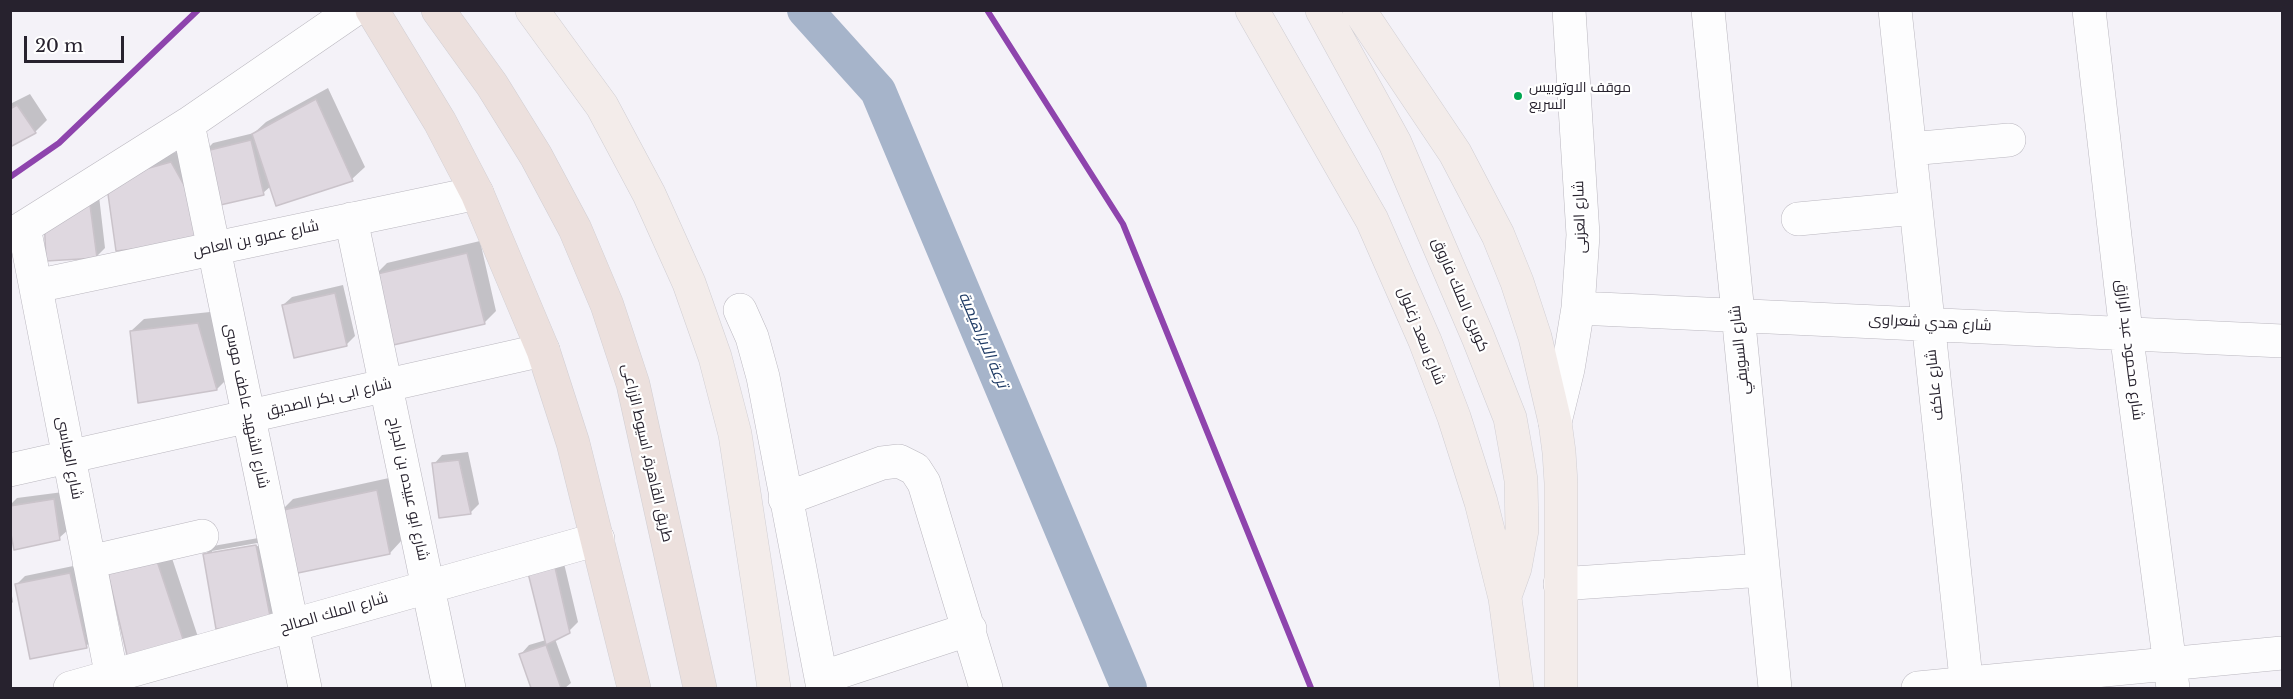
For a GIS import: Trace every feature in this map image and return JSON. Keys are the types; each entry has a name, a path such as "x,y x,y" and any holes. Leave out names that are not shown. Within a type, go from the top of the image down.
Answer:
{"highway":[{"path":"372,10 440,122 477,193 543,350 573,443 634,688"},
{"name":"طريق القاهرة, اسيوط الزراعى","path":"438,10 492,85 536,156 575,229 607,305 633,384 700,688"}],"main road":[{"path":"532,10 602,106 649,194 689,283 715,357 735,434 774,688"},
{"name":"شارع سعد زغلول","path":"1252,10 1372,220 1425,341 1469,463 1505,598 1517,688"},
{"name":"كوبرى الملك فاروق","path":"1322,10 1395,143 1510,418 1521,480 1522,530 1515,568 1505,598"},
{"path":"1359,10 1455,153 1498,236 1517,282 1534,337 1555,422 1561,483 1560,688"},
{"path":"1469,463 1487,478 1498,482 1510,483 1521,480 1532,474 1540,464 1555,422"}],"street":[{"path":"17,231 188,124 354,10"},
{"name":"شارع العزبى","path":"1555,422 1568,369 1578,308 1583,236 1569,10"},
{"name":"شارع السويفي","path":"1708,10 1775,688"},
{"name":"شارع عاكف","path":"1895,10 1966,686"},
{"name":"شارع محمود عبد الرازق","path":"2089,10 2126,332 2171,676"},
{"name":"شارع الشهيد عاطف موسى","path":"188,124 305,688"},
{"path":"1910,149 2009,140"},
{"name":"شارع عمرو بن العاص","path":"36,286 477,193"},
{"path":"1798,219 1916,208"},
{"name":"شارع ابو عبيده بن الجراح","path":"351,219 449,688"},
{"name":"شارع العباسى","path":"17,231 36,286 113,682"},
{"name":"شارع هدي شعراوى","path":"1578,308 2283,341"},
{"path":"740,310 752,337 763,377 822,683 970,629"},
{"name":"شارع ابى بكر الصديق","path":"10,470 543,350"},
{"path":"785,499 882,463 899,461 915,469 924,483 987,688"},
{"path":"89,562 202,536"},
{"name":"شارع الملك الصالح","path":"70,688 113,682 292,625 598,539"},
{"path":"1560,584 1763,570"},
{"path":"1918,688 2171,676 2283,653"}],"building":[{"path":"316,99 353,181 276,206 252,134"},
{"path":"17,105 36,133 10,147 10,109"},
{"path":"251,140 264,195 216,206 202,152"},
{"path":"171,162 194,203 203,241 116,251 106,180"},
{"path":"90,205 97,258 46,261 44,216"},
{"path":"467,253 485,324 389,346 373,275"},
{"path":"335,293 347,346 294,358 282,305"},
{"path":"198,323 217,390 138,403 130,331"},
{"path":"459,460 471,514 439,518 432,463"},
{"path":"377,490 390,554 293,574 279,511"},
{"path":"54,499 60,540 14,550 10,529 10,506"},
{"path":"256,545 271,621 216,629 203,554"},
{"path":"156,558 187,651 130,668 107,569"},
{"path":"554,563 570,633 546,645 527,569"},
{"path":"70,573 87,648 30,659 15,584"},
{"path":"546,645 561,688 531,688 519,654"}],"waterway":[{"name":"ترعة الابراهيمية","path":"805,10 878,91 1129,688"}],"railway":[{"path":"10,177 59,143 198,10"}],"transit line":[{"path":"10,177 59,143 198,10"},
{"path":"987,10 1123,224 1311,688"}],"place":[{"name":"موقف الاوتوبيس السريع","path":"1518,96"}]}
